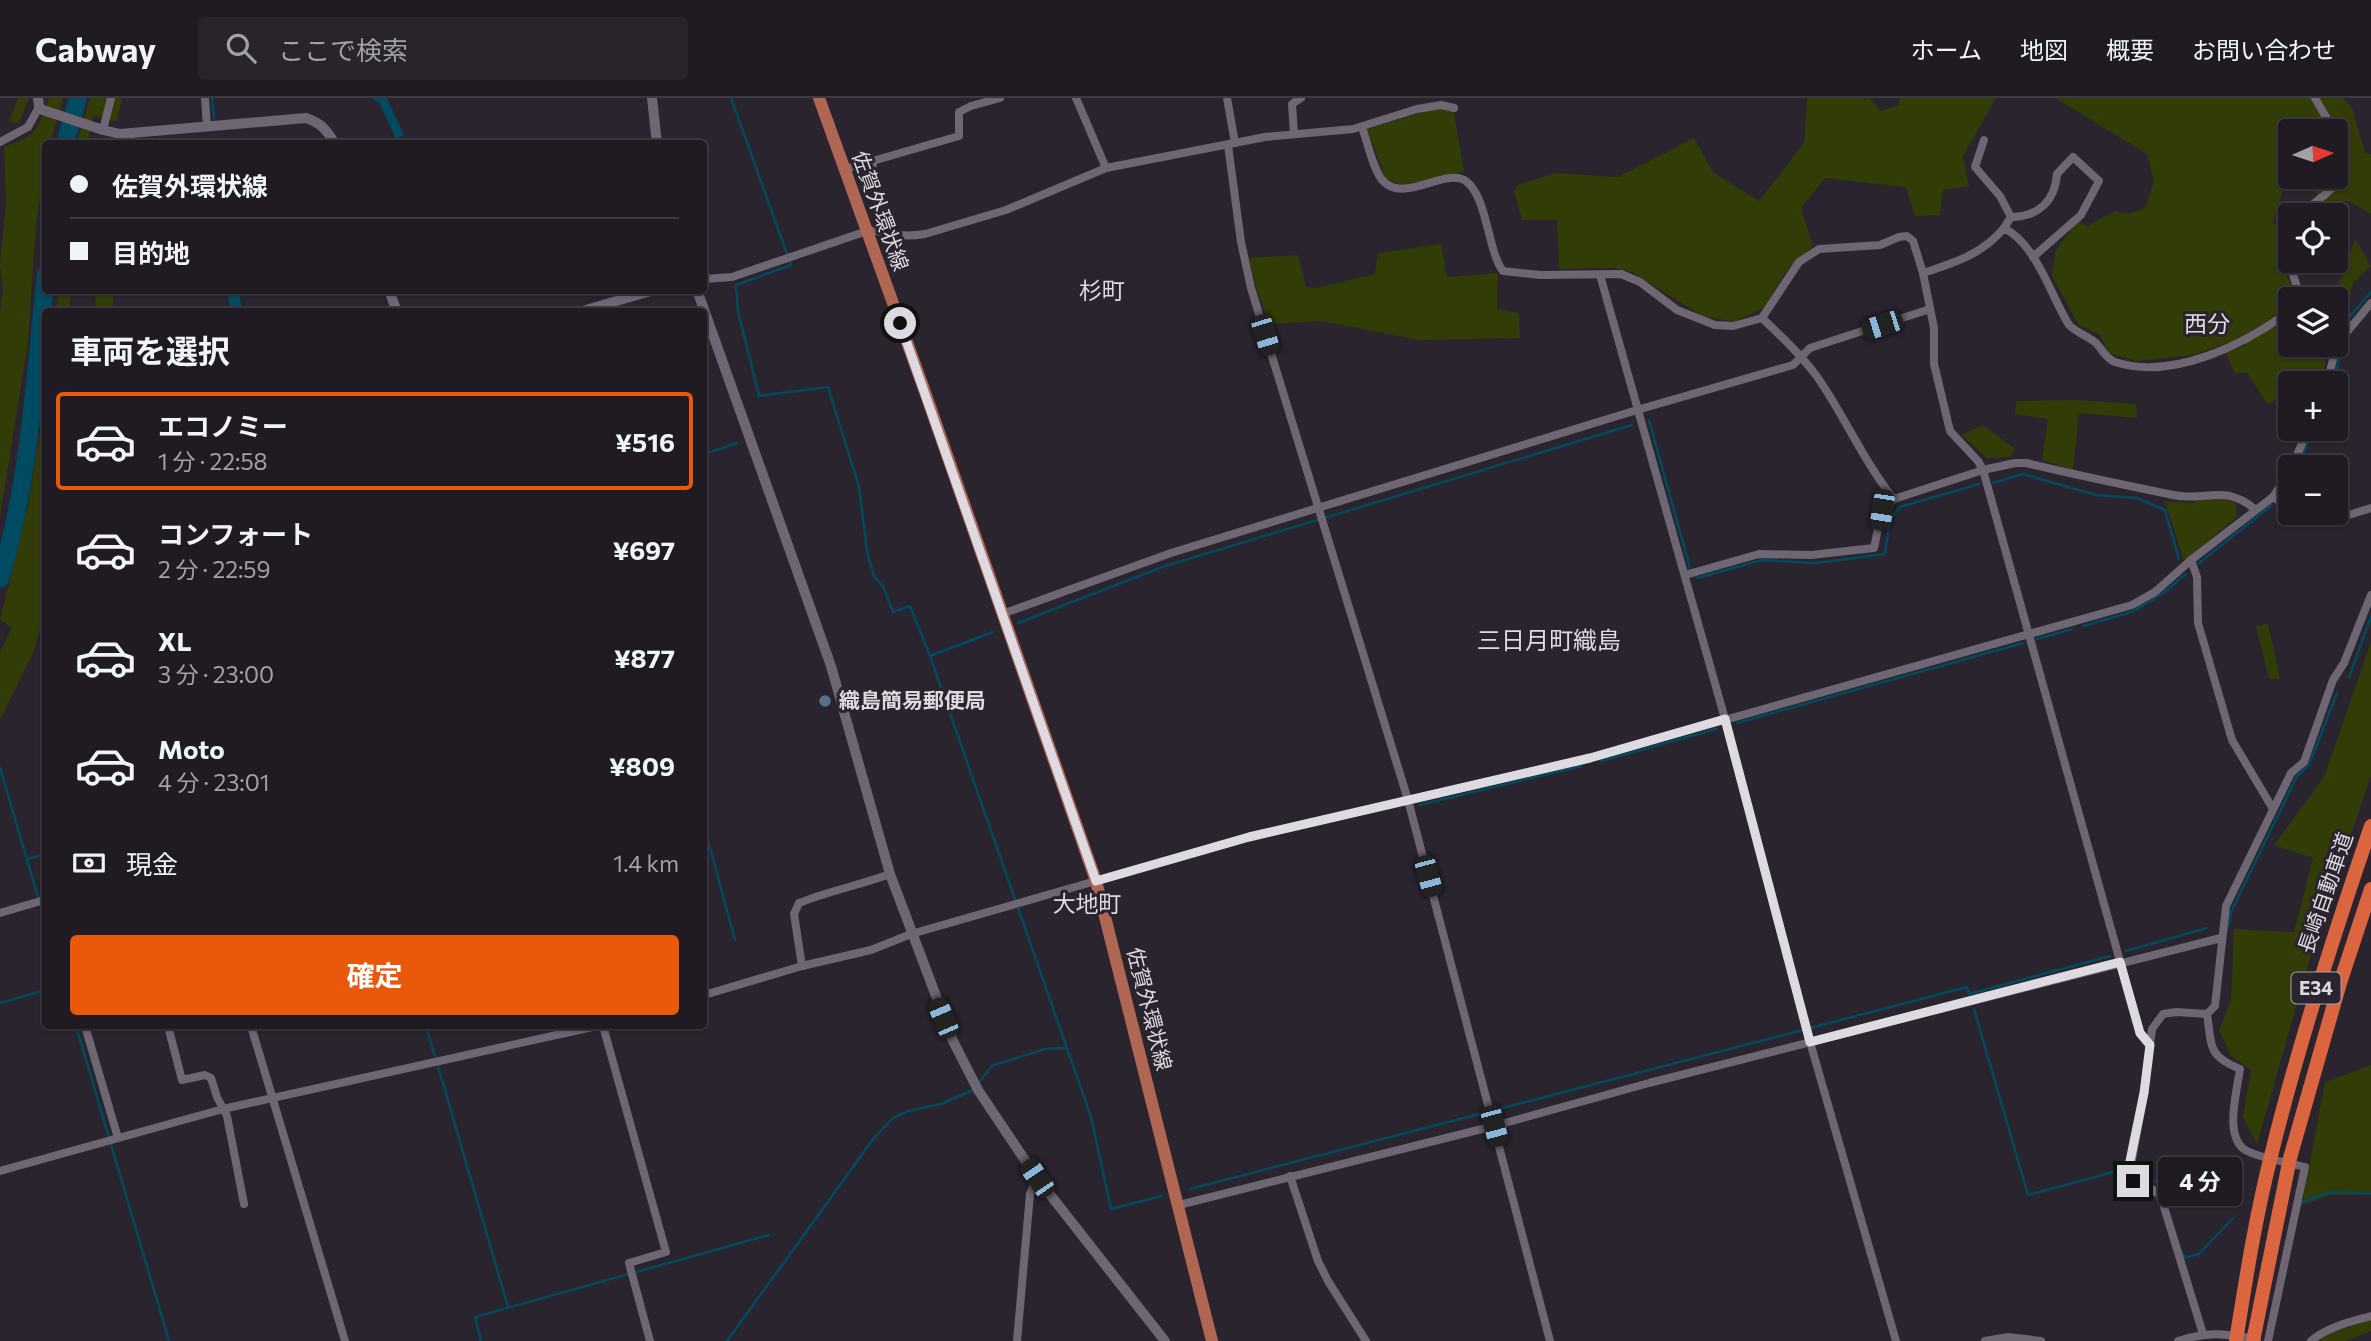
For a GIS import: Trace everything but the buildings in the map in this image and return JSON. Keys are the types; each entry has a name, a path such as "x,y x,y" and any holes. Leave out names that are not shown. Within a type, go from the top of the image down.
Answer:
{"highway":[{"name":"長崎自動車道","path":"2236,1341 2271,1153 2320,976 2371,826"},
{"name":"長崎自動車道","path":"2253,1341 2290,1157 2340,983 2371,889"}],"main road":[{"name":"佐賀外環状線","path":"819,98 871,230 1096,881 1212,1341"}],"street":[{"path":"103,130 111,98"},
{"path":"205,98 208,127"},
{"path":"652,98 657,140"},
{"path":"845,169 959,136 959,112 970,102 1000,98"},
{"path":"1076,98 1106,168"},
{"path":"1227,98 1241,242 1251,288 1408,800 1550,1341"},
{"path":"1294,134 1292,104 1301,98"},
{"path":"2315,98 2327,119"},
{"path":"0,142 28,127 40,105 103,130 136,134 306,118 327,130 333,140"},
{"path":"871,230 888,234 925,234 1006,210 1106,168 1294,134 1362,127 1417,109 1441,105 1454,108"},
{"path":"1362,127 1379,176 1385,184 1405,189 1454,178 1464,179 1472,187 1490,231 1498,264 1503,271 1540,275 1620,274 1640,282 1677,310 1715,325 1733,326 1762,318 1799,262 1819,249 1880,245 1906,236 1913,241 1923,273 1934,328 1934,364 1950,432 1978,461 1983,470 2140,1033 2150,1045"},
{"path":"1984,140 1975,167 2000,196 2011,217"},
{"path":"2011,217 2025,217 2036,213 2056,187 2057,174 2073,157 2099,181 2081,215 2033,257"},
{"path":"707,279 732,277 871,230 880,221 872,160"},
{"path":"2316,203 2334,189"},
{"path":"1923,273 1978,252 1996,238 2011,217"},
{"path":"2004,228 2011,232 2033,257 2069,325 2094,341 2113,361 2133,366 2180,363 2211,355 2231,348 2278,318"},
{"path":"1600,275 1725,719 1810,1042 1896,1341"},
{"path":"593,308 640,294"},
{"path":"2348,331 2371,303"},
{"path":"1002,614 1171,553 1793,365 1810,348 1930,309"},
{"path":"707,318 831,666 890,874 948,1030 976,1087 1037,1178 1165,1341"},
{"path":"1762,318 1817,377 1877,478 1894,499"},
{"path":"1685,575 1759,554 1811,555 1874,548 1882,510 1894,499 1983,470 2015,463 2026,463 2174,496 2213,494 2240,498 2255,509"},
{"path":"707,994 802,966 871,950 911,934 1249,837 1590,758 2030,636 2132,605 2155,592 2191,560 2273,497 2278,489"},
{"path":"2273,497 2278,500"},
{"path":"2348,515 2371,508"},
{"path":"2191,560 2197,577 2198,623 2232,740 2273,809"},
{"path":"2203,1334 2161,1197 2157,1191 2133,1181 2129,1176 2152,1029 2163,1014 2211,1012 2217,1000 2226,906 2291,773 2304,762 2333,680 2344,663 2371,595"},
{"path":"802,966 794,914 799,903 890,874"},
{"path":"0,913 40,902"},
{"path":"1179,1205 1494,1126 2120,962 2221,939"},
{"path":"2178,1341 2203,1334 2221,1333 2267,1341 2305,1167 2245,1150 2236,1142 2232,1130 2239,1069 2220,1062 2214,1053 2207,1014"},
{"path":"86,1029 113,1140"},
{"path":"169,1029 183,1080 205,1075 211,1078 227,1116 244,1205"},
{"path":"252,1029 345,1341"},
{"path":"0,1171 223,1109 583,1029"},
{"path":"604,1029 666,1252 629,1263 650,1341"},
{"path":"1290,1176 1318,1261 1366,1341"},
{"path":"1017,1341 1030,1194 1037,1178"},
{"path":"2311,1341 2319,1334 2371,1316"},
{"path":"1985,1341 2008,1337 2041,1341"}],"green space":[{"path":"18,98 29,98 19,123 9,121"},
{"path":"49,98 63,98 51,140 42,140 42,187 36,222 28,343 0,517 0,314 3,287 0,266 6,203 4,147 30,135 42,117"},
{"path":"90,98 122,98 117,122 93,115 89,138 100,140 77,140"},
{"path":"1807,98 1870,98 1880,111 1899,105 1899,98 1996,98 1963,156 1969,186 1943,190 1940,215 1915,216 1906,187 1825,178 1801,208 1813,246 1788,268 1765,307 1734,322 1702,316 1632,272 1612,268 1559,269 1557,220 1522,220 1514,192 1518,185 1556,173 1618,177 1694,138 1713,172 1759,201 1804,143"},
{"path":"2055,98 2343,98 2352,108 2365,153 2371,154 2371,214 2349,201 2322,202 2313,189 2348,189 2348,119 2278,119 2278,189 2285,189 2273,222 2278,227 2278,273 2287,273 2292,287 2278,287 2278,357 2326,357 2324,371 2278,371 2278,397 2270,404 2265,401 2247,372 2235,374 2226,353 2246,345 2242,338 2193,355 2135,361 2109,353 2100,335 2078,324 2052,276 2056,250 2078,220 2087,226 2115,211 2128,214 2145,208 2154,181 2147,154"},
{"path":"1437,108 1454,112 1464,172 1402,185 1386,179 1367,129"},
{"path":"2355,239 2371,266 2353,283 2348,307 2348,287 2337,287 2343,273 2348,273 2348,258"},
{"path":"1441,244 1447,277 1498,273 1497,309 1519,313 1520,338 1420,340 1321,321 1269,324 1249,258 1298,255 1306,287 1317,288 1375,274 1378,253"},
{"path":"58,294 71,294 69,308 57,308"},
{"path":"95,294 113,294 113,308 96,308"},
{"path":"2077,400 2136,404 2137,418 2079,413 2073,470 2042,460 2048,419 2015,414 2016,401"},
{"path":"42,420 42,623 32,655 0,720 0,652 12,628 0,620 28,506"},
{"path":"1983,425 2015,449 2010,457 1987,458 1961,435"},
{"path":"2211,497 2235,502 2237,517 2184,561 2165,501 2193,503"},
{"path":"2268,623 2280,679 2269,679 2256,627"},
{"path":"2371,642 2371,776 2318,930 2257,1144 2243,1117 2251,1070 2231,1056 2219,1030 2231,1000 2234,929 2294,932 2313,858 2274,845 2324,777"},
{"path":"2371,1065 2371,1195 2330,1195 2302,1205 2325,1082"},
{"path":"2371,1320 2371,1331 2345,1341 2320,1341 2324,1335"}],"water":[{"path":"371,98 387,98 404,135 396,139 379,102"},
{"path":"228,294 239,294 242,308 230,308"}],"waterway":[{"path":"66,140 78,98"},
{"path":"212,98 214,119"},
{"path":"731,98 791,265 736,285 738,311 759,396 828,387 859,487 867,551 874,577 883,586 893,612 910,606 930,656 1091,1117 1111,1209 1162,1196"},
{"path":"2348,318 2371,292"},
{"path":"43,308 44,294"},
{"path":"0,579 25,466 42,316"},
{"path":"2336,371 2340,357"},
{"path":"1649,420 1690,568"},
{"path":"1018,623 1165,566 1632,425"},
{"path":"2302,455 2309,441"},
{"path":"707,453 737,443"},
{"path":"1993,483 2023,474 2096,495 2137,498 2165,510 2179,559"},
{"path":"1697,578 1762,560 1816,563 1885,554 1890,519 1900,507 1979,484"},
{"path":"2199,563 2272,505"},
{"path":"2084,626 2134,611 2162,594 2186,574"},
{"path":"2349,677 2371,617"},
{"path":"2037,639 2072,629"},
{"path":"930,656 993,632"},
{"path":"1737,723 2023,643"},
{"path":"2228,926 2231,912 2297,776 2309,765 2337,693"},
{"path":"1601,761 1716,729"},
{"path":"1419,805 1581,766"},
{"path":"0,768 42,910"},
{"path":"707,837 735,940"},
{"path":"27,859 42,855"},
{"path":"2126,951 2207,928"},
{"path":"1810,1028 1967,987 1969,994 2110,956"},
{"path":"0,1003 42,991"},
{"path":"1974,1009 2028,1195 2117,1171"},
{"path":"77,1029 169,1341"},
{"path":"427,1029 435,1057"},
{"path":"1190,1189 1803,1030"},
{"path":"977,1085 992,1066 1045,1049 1067,1048"},
{"path":"438,1066 508,1307"},
{"path":"727,1341 874,1138 893,1118 908,1111 941,1104 973,1090"},
{"path":"2137,1177 2164,1184 2169,1203"},
{"path":"2302,1202 2330,1192 2371,1193"},
{"path":"2181,1250 2185,1258 2199,1254 2233,1218"},
{"path":"481,1341 475,1317 769,1235"}],"place":[{"name":"織島簡易郵便局","path":"825,701"}],"district":[{"name":"杉町","path":"1102,291"},
{"name":"西分","path":"2207,324"},
{"name":"三日月町織島","path":"1549,641"},
{"name":"大地町","path":"1087,904"}],"route":[{"path":"900,323 1096,881 1249,837 1590,758 1725,719 1810,1042 2120,962 2140,1033 2150,1045 2138,1128 2129,1166 2129,1176 2133,1181"}]}
